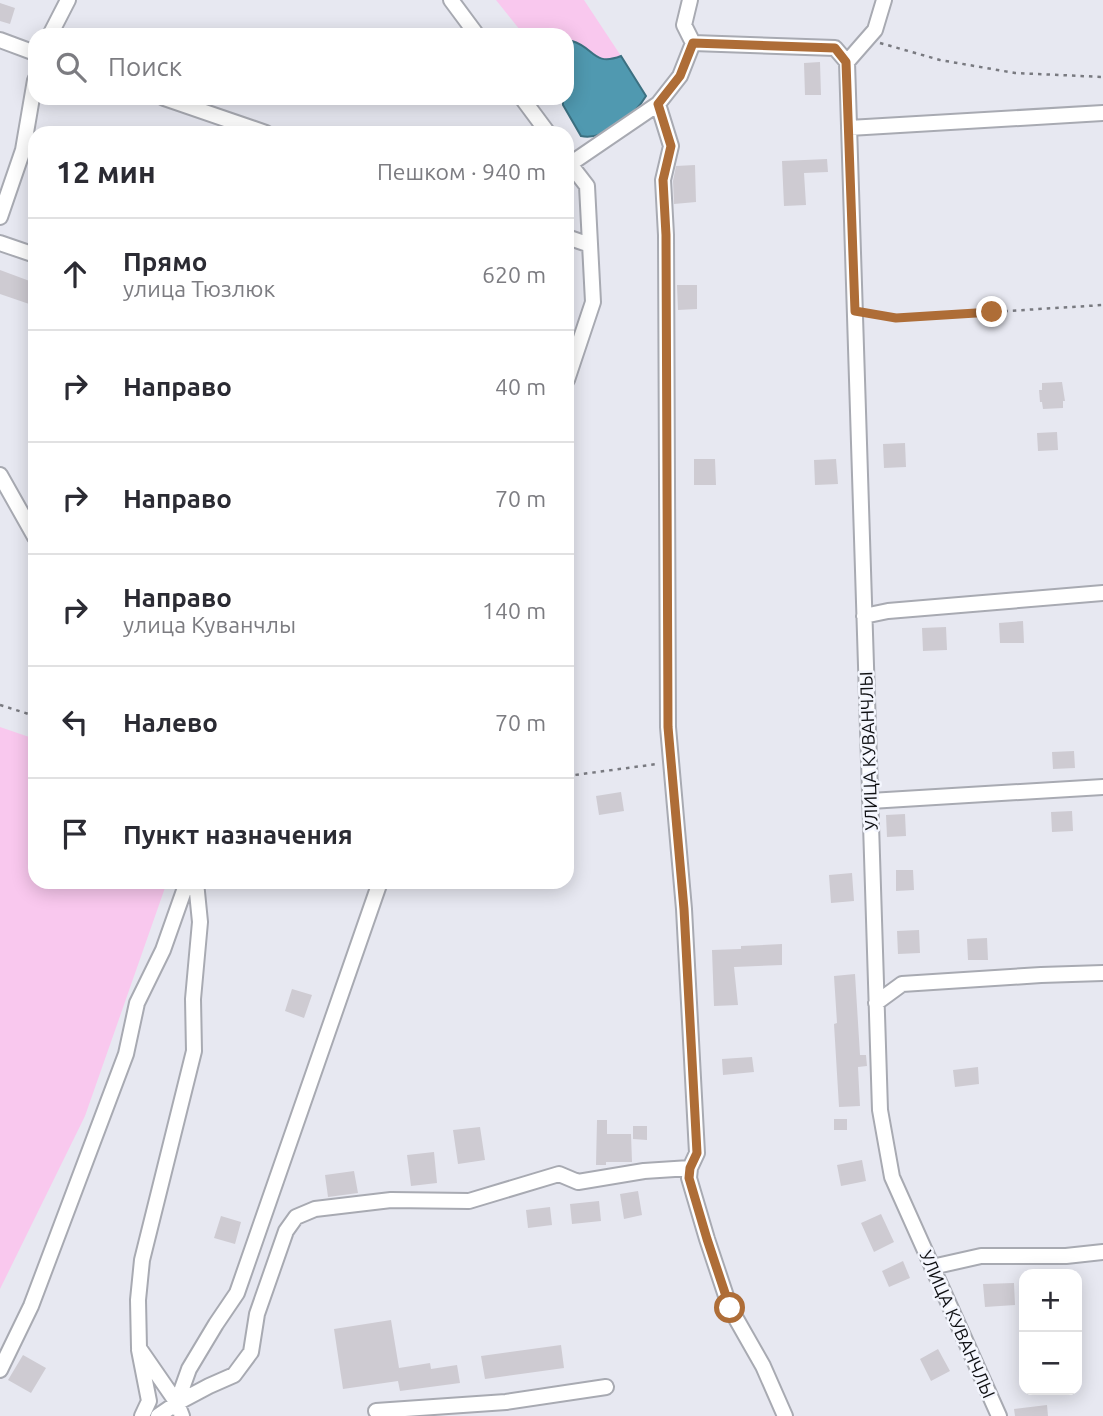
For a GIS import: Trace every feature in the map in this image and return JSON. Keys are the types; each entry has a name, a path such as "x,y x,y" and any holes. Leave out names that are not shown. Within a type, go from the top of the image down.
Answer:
{"street":[{"path":"54,28 68,0"},
{"path":"452,0 472,28"},
{"path":"574,159 658,104 680,76 693,43 684,25 690,0"},
{"path":"693,43 835,48 846,62 875,30 884,0"},
{"path":"0,40 28,50"},
{"name":"УЛИЦА КУВАНЧЛЫ","path":"846,62 880,1110 892,1177 999,1416"},
{"path":"658,104 671,146 663,180 666,248 668,727 684,909 697,1153 689,1178 730,1308 763,1366 785,1416"},
{"path":"0,217 23,150 31,105"},
{"path":"184,105 245,126"},
{"path":"527,105 543,126"},
{"path":"849,128 1103,113"},
{"path":"574,169 587,186 593,302 574,359"},
{"path":"574,239 590,245"},
{"path":"0,243 28,253"},
{"path":"0,475 28,525"},
{"path":"864,616 888,611 1103,593"},
{"path":"870,801 1103,787"},
{"path":"0,1370 36,1293 126,1054 137,1003 163,950 185,889"},
{"path":"142,1416 149,1401 139,1348 138,1300 142,1259 194,1051 193,999 200,922 197,889"},
{"path":"177,1412 189,1369 237,1293 378,889"},
{"path":"876,1003 902,984 1103,973"},
{"path":"158,1416 177,1412 209,1386 234,1376 251,1352 257,1314 286,1231 296,1217 315,1209 391,1200 469,1201 559,1174 578,1182 645,1171 690,1168"},
{"path":"932,1267 981,1256 1066,1256 1103,1252"},
{"path":"139,1348 177,1412"},
{"path":"376,1411 508,1409 606,1387"}],"path":[{"path":"867,40 940,60 1015,73 1103,77"},
{"path":"855,311 896,318 1103,305"},
{"path":"0,705 28,714"},
{"path":"574,775 671,764"}],"shaded area":[{"path":"496,0 584,0 621,56 607,59 590,53 574,42 574,28 518,28"},
{"path":"0,727 28,737 28,889 165,889 85,1116 0,1289"}],"water":[{"path":"574,42 599,58 612,59 621,56 646,96 627,118 609,131 599,135 581,136 563,105 574,105"}],"building":[{"path":"0,3 15,8 10,24 0,21"},
{"path":"820,62 821,95 805,95 804,63"},
{"path":"827,159 828,172 804,173 806,205 784,206 782,161"},
{"path":"695,165 696,202 674,204 673,181 676,166"},
{"path":"0,270 28,280 28,304 0,294"},
{"path":"677,285 697,285 697,309 678,310"},
{"path":"1062,382 1065,401 1063,408 1043,409 1039,390 1042,390 1042,383"},
{"path":"1057,432 1058,450 1038,451 1037,433"},
{"path":"905,443 906,467 884,468 883,444"},
{"path":"694,459 715,459 716,485 694,485"},
{"path":"836,459 838,484 815,485 814,460"},
{"path":"1023,621 1024,643 1000,643 999,623"},
{"path":"946,627 947,650 923,651 922,628"},
{"path":"1074,751 1075,768 1053,769 1052,752"},
{"path":"621,792 624,811 599,815 596,796"},
{"path":"1072,811 1073,831 1052,832 1051,812"},
{"path":"905,814 906,836 887,837 886,815"},
{"path":"896,870 913,870 914,890 896,891"},
{"path":"852,873 854,901 831,903 829,875"},
{"path":"919,930 920,953 898,954 897,931"},
{"path":"987,938 988,960 968,960 967,939"},
{"path":"782,944 782,965 734,967 738,1005 714,1006 712,950"},
{"path":"855,974 860,1055 866,1055 867,1066 858,1067 860,1106 839,1107 834,976"},
{"path":"292,989 312,995 304,1018 285,1011"},
{"path":"752,1057 754,1072 723,1075 722,1059"},
{"path":"978,1067 979,1084 955,1087 953,1070"},
{"path":"834,1119 847,1119 847,1130 834,1130"},
{"path":"597,1120 607,1120 607,1134 631,1134 632,1162 606,1162 606,1165 596,1165"},
{"path":"633,1126 647,1126 647,1140 633,1139"},
{"path":"480,1127 485,1160 458,1164 453,1130"},
{"path":"434,1152 437,1183 411,1186 407,1155"},
{"path":"862,1160 866,1181 841,1186 837,1165"},
{"path":"354,1171 358,1193 328,1197 325,1175"},
{"path":"638,1191 642,1215 624,1219 620,1194"},
{"path":"599,1201 601,1221 572,1224 570,1204"},
{"path":"550,1207 552,1225 528,1228 526,1210"},
{"path":"881,1214 894,1242 874,1252 861,1223"},
{"path":"221,1216 241,1222 235,1244 214,1238"},
{"path":"903,1261 910,1278 889,1287 882,1271"},
{"path":"1014,1283 1015,1305 985,1307 983,1284"},
{"path":"391,1320 399,1368 430,1363 431,1369 457,1365 460,1383 400,1391 398,1381 343,1389 334,1329"},
{"path":"561,1345 564,1368 485,1379 481,1356"},
{"path":"938,1349 950,1371 931,1381 920,1359"},
{"path":"23,1355 46,1368 31,1393 8,1380"},
{"path":"1047,1405 1048,1416 1015,1416 1014,1409"}],"route":[{"path":"730,1308 689,1178 697,1153 684,909 668,727 666,235 663,180 671,146 658,104 680,76 693,43 835,48 846,62 855,311 896,318 992,312"}]}
